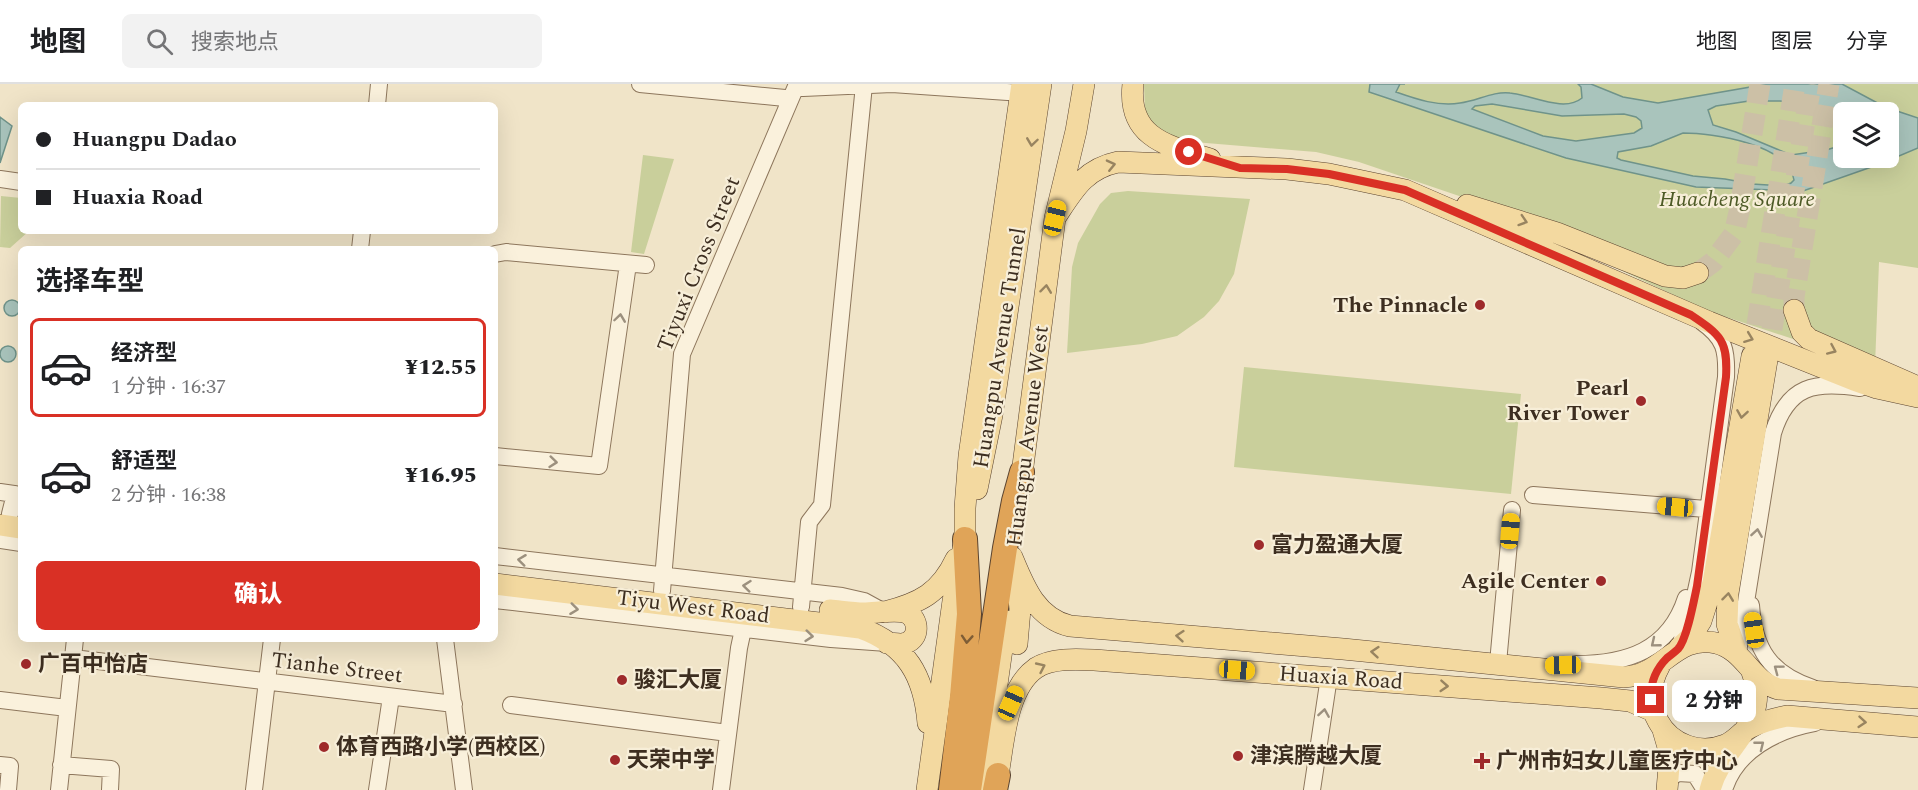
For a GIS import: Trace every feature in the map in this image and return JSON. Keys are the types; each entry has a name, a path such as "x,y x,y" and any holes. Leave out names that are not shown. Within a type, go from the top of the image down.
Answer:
{"highway":[{"path":"969,790 1005,548 1022,472"},
{"path":"951,790 969,614 965,539"}],"main road":[{"name":"Huangpu Avenue Tunnel","path":"965,539 988,437 1041,84"},
{"name":"Huangpu Avenue Tunnel","path":"1055,218 1071,84"},
{"name":"Huangpu Avenue West","path":"1012,556 1055,218 1076,131 1083,84"},
{"path":"1133,84 1132,98 1139,122 1155,139 1168,146 1240,168"},
{"path":"927,790 953,602 965,539 969,456 1021,88"},
{"path":"1055,218 1084,178 1105,165 1132,162 1287,169 1329,174 1484,209 1519,220 1665,276 1683,278 1698,273"},
{"path":"1405,190 1691,315 1854,380 1877,388 1917,394"},
{"path":"1794,310 1802,332 1809,339 1917,394"},
{"name":"Huaxia Road","path":"1012,556 1025,588 1042,611 1051,619 1062,624 1083,628 1508,664 1632,677 1660,665 1690,638 1701,621 1713,583 1759,358 1728,592 1727,624 1737,653"},
{"path":"885,612 903,608 924,598 941,584 949,573 965,539"},
{"path":"993,786 1015,659 1020,609 1012,556"},
{"name":"Tiyu West Road","path":"498,571 578,574 802,599 865,613 885,612"},
{"name":"Tiyu West Road","path":"498,585 539,597 745,621 847,625 869,631 906,660 919,678 926,704 931,757"},
{"path":"885,612 907,613 917,625 916,632 907,643 887,643"},
{"path":"1080,660 1074,651 1072,640 1077,631 1083,628"},
{"path":"1679,648 1704,642 1727,647 1737,653 1752,672 1769,686 1778,689 1918,698"},
{"name":"Huaxia Road","path":"993,786 1011,703 1018,688 1037,667 1055,662 1080,660 1596,697 1630,701 1653,711"},
{"path":"1660,665 1651,685 1653,711 1663,730 1670,754 1667,785"},
{"path":"1710,790 1715,773 1753,718 1757,706 1756,683 1752,672"},
{"path":"1596,697 1599,675"},
{"path":"1663,730 1670,737 1688,746 1705,748 1724,746 1744,731 1773,718 1787,716 1918,728"}],"street":[{"path":"377,102 379,84"},
{"path":"640,84 785,98"},
{"path":"800,86 892,84 1021,88"},
{"path":"802,599 809,522 822,505 864,85"},
{"name":"Tiyuxi Cross Street","path":"663,584 682,354 800,86"},
{"path":"0,179 18,182"},
{"path":"498,253 506,252 646,265"},
{"path":"498,456 599,466 628,264"},
{"path":"1679,648 1696,593 1723,405 1727,360 1725,347 1718,336 1711,328 1691,315"},
{"path":"1737,653 1773,433 1782,408 1791,398 1812,388 1830,384 1917,394"},
{"path":"1512,510 1508,664 1602,664 1632,657 1658,642 1672,626 1684,603 1710,492"},
{"path":"1533,495 1706,509"},
{"path":"0,540 18,543"},
{"path":"498,557 578,574"},
{"path":"1751,571 1750,599 1754,630 1767,659 1773,667 1794,680 1831,693"},
{"path":"498,600 539,597"},
{"path":"721,790 745,621"},
{"path":"59,790 75,642"},
{"path":"254,790 272,642"},
{"path":"445,642 464,790"},
{"name":"Tianhe Street","path":"73,658 453,704"},
{"path":"1312,790 1329,678"},
{"path":"377,790 391,697"},
{"path":"0,700 67,708"},
{"path":"511,705 728,733"},
{"path":"1724,790 1732,772 1761,742 1792,728 1831,719"},
{"path":"0,765 10,766 8,790"},
{"path":"61,765 111,769 110,790"},
{"path":"1667,785 1678,773 1695,774 1705,790"}],"green space":[{"name":"Huacheng Square","path":"1144,84 1918,84 1918,268 1879,262 1875,366 1708,311 1471,200 1359,162 1316,152 1182,141 1159,132 1145,112"},
{"path":"643,155 674,159 644,254 631,252"},
{"path":"1128,191 1250,199 1234,274 1219,301 1204,317 1177,336 1142,344 1067,353 1072,267 1078,243 1100,204 1111,193"},
{"path":"1,196 18,198 18,234 26,234 10,248 0,247"},
{"path":"1244,367 1521,394 1511,494 1234,467"}],"water":[{"path":"1370,84 1400,84 1396,92 1420,100 1452,104 1510,93 1566,104 1582,98 1581,87 1578,84 1591,84 1623,97 1658,103 1757,84 1842,84 1876,102 1833,102 1833,111 1813,105 1780,101 1749,101 1716,106 1708,110 1713,125 1791,155 1833,148 1833,168 1869,168 1803,191 1696,187 1566,158 1369,92","holes":["1492,104 1562,116 1624,114 1636,117 1641,121 1642,128 1634,133 1576,141 1543,136 1472,109 1475,106","1683,133 1730,138 1764,149 1779,157 1789,168 1794,180 1783,186 1752,184 1693,176 1617,158 1618,152 1651,146"]},
{"path":"1899,112 1918,118 1918,148 1899,156"},
{"path":"0,117 12,126 0,163"},
{"path":"9,301 17,303 18,312 15,315 9,315 5,311 5,305"},
{"path":"8,346 16,354 8,362 0,354"}],"tunnel":[{"path":"1698,273 1713,262 1734,234 1760,84"},
{"path":"1752,356 1795,84"},
{"path":"1767,360 1811,84"},
{"path":"1794,310 1794,297 1829,84"}],"place":[{"name":"The Pinnacle","path":"1480,305"},
{"name":"Pearl River Tower","path":"1641,401"},
{"name":"富力盈通大厦","path":"1259,545"},
{"name":"Agile Center","path":"1601,581"},
{"name":"广百中怡店","path":"26,664"},
{"name":"骏汇大厦","path":"622,680"},
{"name":"体育西路小学(西校区)","path":"324,747"},
{"name":"津滨腾越大厦","path":"1238,756"},
{"name":"天荣中学","path":"615,760"},
{"name":"广州市妇女儿童医疗中心","path":"1482,761"}],"route":[{"path":"1189,152 1240,168 1287,169 1329,174 1405,190 1691,315 1711,328 1718,336 1725,347 1726,377 1700,572 1690,615 1679,648 1660,665 1651,685 1651,700"}]}
